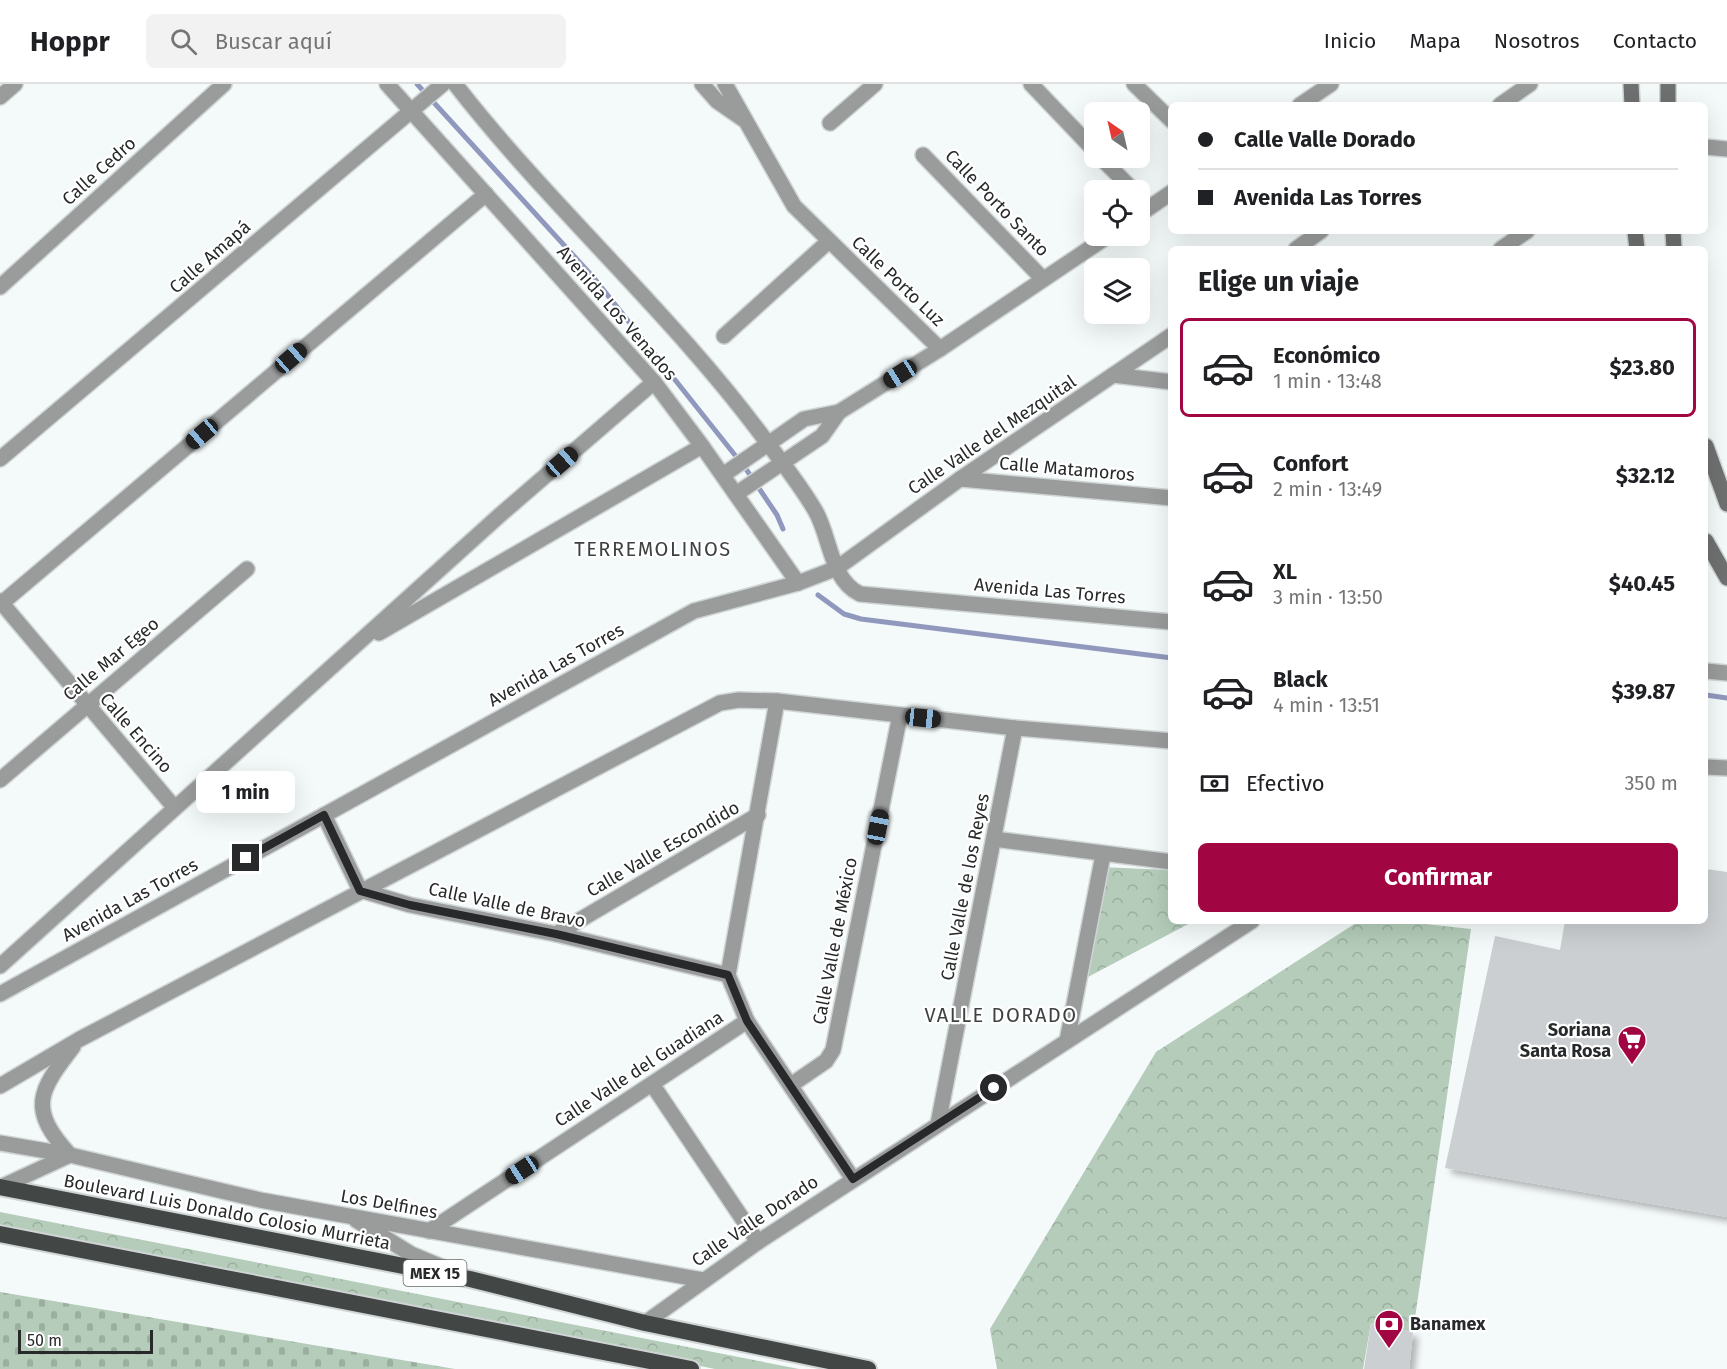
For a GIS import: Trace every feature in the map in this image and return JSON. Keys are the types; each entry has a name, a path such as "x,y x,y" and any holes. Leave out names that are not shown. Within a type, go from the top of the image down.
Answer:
{"highway":[{"name":"Boulevard Luis Donaldo Colosio Murrieta","path":"1,1187 470,1280 645,1323 868,1369"},
{"name":"MEX 15","path":"0,1233 691,1369"}],"main road":[{"path":"1631,84 1632,102"},
{"path":"1668,84 1668,102"},
{"path":"1708,452 1727,504"},
{"path":"1708,549 1727,578"}],"street":[{"path":"0,97 15,84"},
{"name":"Calle Cedro","path":"0,287 224,84"},
{"name":"Avenida Los Venados","path":"387,84 418,107 486,194 654,382 723,475 742,490 798,583"},
{"name":"Avenida Los Venados","path":"455,84 560,208 709,367 817,513 837,568"},
{"path":"702,84 717,101 745,120"},
{"name":"Calle Porto Luz","path":"725,84 790,200 940,349"},
{"path":"830,123 875,84"},
{"path":"1031,84 1084,139"},
{"path":"1134,84 1168,117"},
{"path":"1504,102 1530,84"},
{"name":"Calle Amapá","path":"0,459 214,280 400,118 418,107 441,87"},
{"path":"1303,102 1319,87"},
{"path":"1708,147 1727,149"},
{"name":"Calle Porto Santo","path":"923,155 1043,279"},
{"path":"1111,168 1123,180"},
{"path":"2,608 486,194"},
{"path":"1150,203 1168,194"},
{"path":"1300,246 1317,234"},
{"path":"1505,246 1523,234"},
{"path":"724,336 829,241"},
{"path":"723,475 804,419 839,412 940,349 1093,246"},
{"name":"Calle Valle del Mezquital","path":"837,568 960,479 1168,338"},
{"path":"1113,375 1168,382"},
{"path":"0,966 350,649 654,382"},
{"path":"742,490 822,436 839,412"},
{"path":"350,649 702,446"},
{"name":"Calle Matamoros","path":"960,479 1168,498"},
{"name":"Avenida Las Torres","path":"0,994 694,611 798,583 837,568 851,590 860,594 1168,622"},
{"name":"Calle Mar Egeo","path":"0,780 247,569"},
{"name":"Calle Encino","path":"2,608 174,807"},
{"path":"1708,671 1727,673"},
{"path":"728,975 777,700"},
{"path":"0,1086 80,1039 720,702 777,700 1015,728 1168,741"},
{"name":"Calle Valle de México","path":"791,1085 826,1061 833,1050 900,715"},
{"name":"Calle Valle de los Reyes","path":"938,1124 1015,728"},
{"path":"1708,767 1727,768"},
{"path":"324,815 360,891"},
{"name":"Calle Valle Escondido","path":"556,934 758,815"},
{"path":"994,839 1103,855 1168,862"},
{"path":"1067,1041 1103,855"},
{"name":"Calle Valle de Bravo","path":"360,891 410,905 556,934 728,975"},
{"name":"Calle Valle Dorado","path":"645,1323 703,1280 853,1179 1247,924"},
{"name":"Calle Valle del Guadiana","path":"429,1231 747,1021 728,975"},
{"path":"747,1021 853,1179"},
{"path":"1,1187 70,1155 54,1137 47,1124 42,1098 43,1090 52,1073 80,1039"},
{"path":"652,1084 758,1242"},
{"name":"Los Delfines","path":"0,1143 70,1155 261,1200 703,1280"},
{"path":"351,1217 411,1254 470,1280"}],"green space":[{"path":"1098,867 1168,870 1168,924 1188,924 1086,978"},
{"path":"1354,924 1425,924 1471,929 1413,1332 1371,1323 1363,1369 997,1369 990,1329 1156,1052"},
{"path":"0,1212 799,1369 715,1369 418,1308 0,1228"},
{"path":"0,1292 455,1369 0,1369"}],"building":[{"name":"Soriana Santa Rosa","path":"1708,869 1727,872 1727,1217 1445,1168 1495,936 1560,950 1564,924 1708,924"},
{"name":"Banamex","path":"1371,1323 1413,1332 1409,1369 1364,1369"}],"waterway":[{"path":"417,84 594,278 746,469 777,515 783,529"},
{"path":"818,595 844,614 861,619 1168,657"},
{"path":"1708,695 1727,698"}],"place":[{"name":"Soriana Santa Rosa","path":"1632,1066"},
{"name":"Banamex","path":"1389,1350"}],"district":[{"name":"TERREMOLINOS","path":"653,549"},
{"name":"VALLE DORADO","path":"1001,1015"}],"route":[{"path":"246,858 324,815 360,891 410,905 556,934 728,975 733,992 747,1021 853,1179 994,1088"}]}
